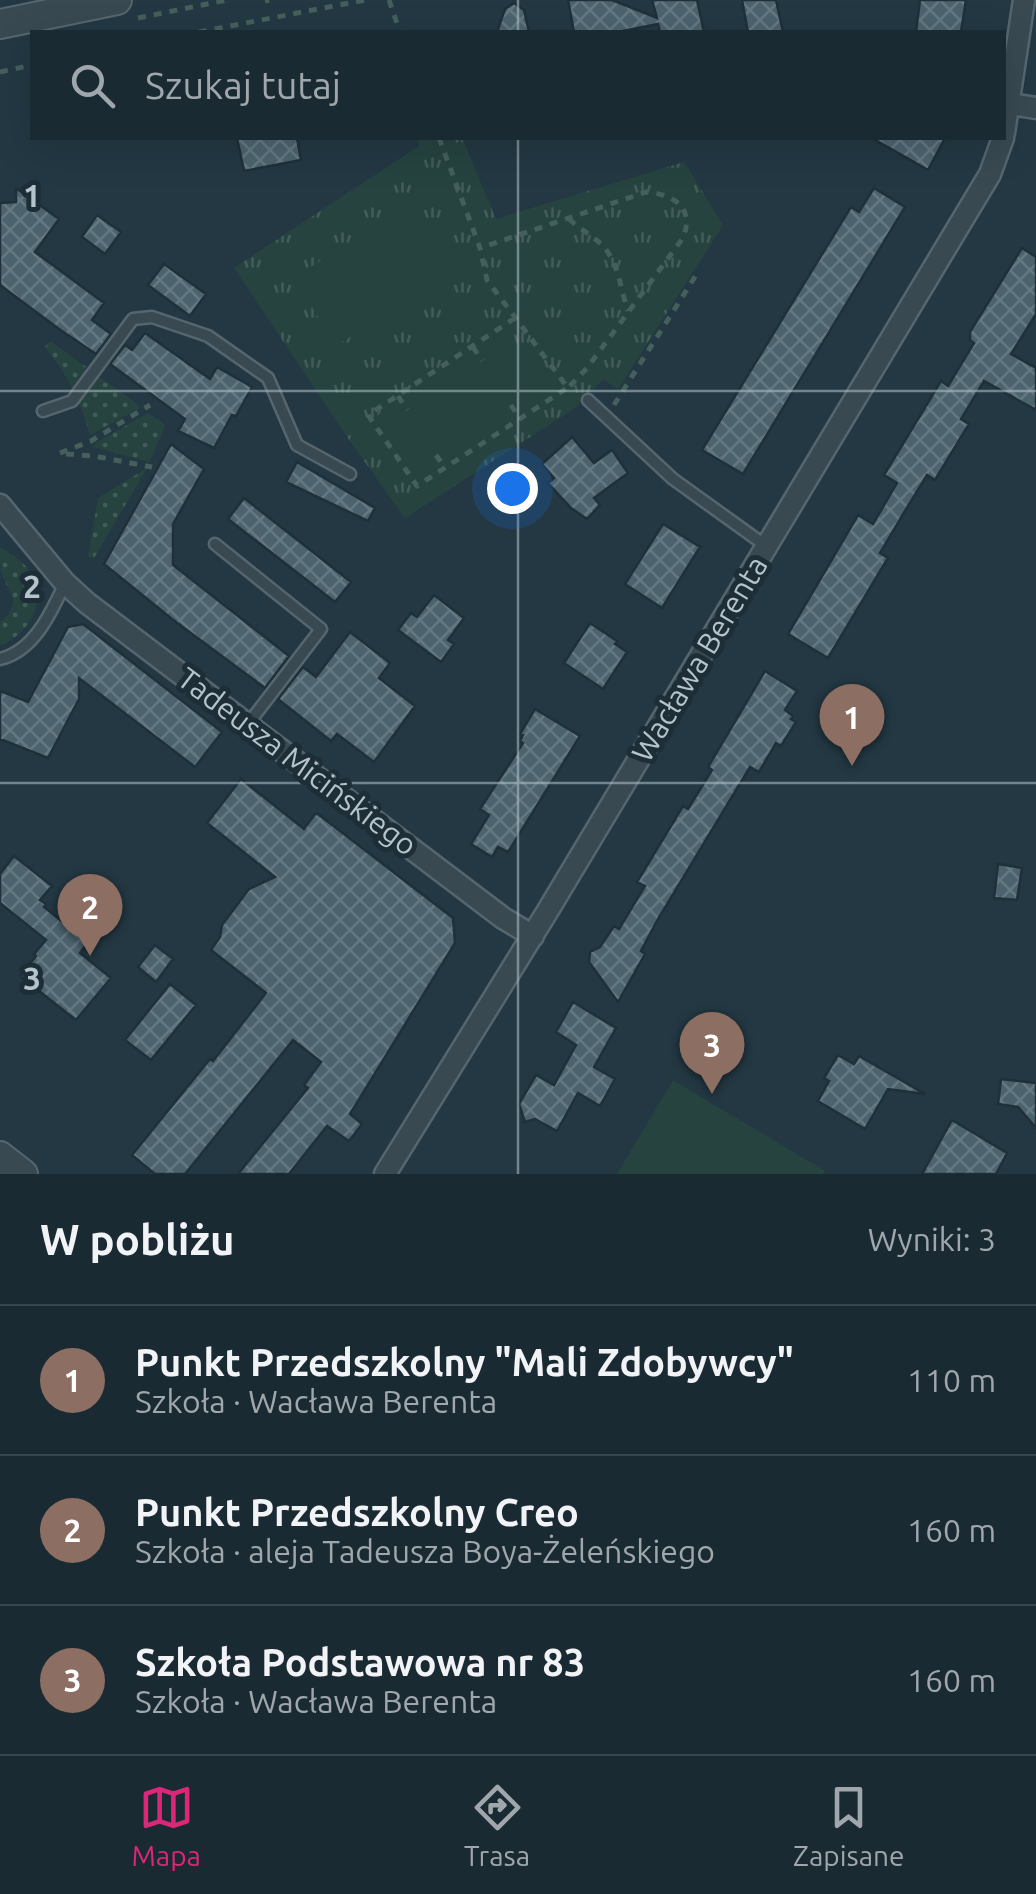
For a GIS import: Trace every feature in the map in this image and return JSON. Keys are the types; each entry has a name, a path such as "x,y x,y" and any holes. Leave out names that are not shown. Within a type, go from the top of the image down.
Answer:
{"street":[{"name":"Wacława Berenta","path":"1006,122 1024,0"},
{"path":"0,24 120,5"},
{"path":"1010,104 1036,108"},
{"name":"Wacława Berenta","path":"385,1174 990,174 1001,140"},
{"name":"Tadeusza Micińskiego","path":"0,505 65,583 87,603 532,936"},
{"path":"0,1156 23,1174"}],"lane":[{"path":"43,411 72,401 133,319 152,317 208,336 268,378 297,445 350,474"},
{"path":"588,400 673,479 767,546"},
{"path":"215,544 322,628 248,724"},
{"path":"0,659 26,648 65,583"}],"path":[{"path":"120,5 227,0"},
{"path":"210,30 365,0"},
{"path":"388,0 399,30"},
{"path":"0,71 30,65"},
{"path":"440,140 480,248 487,280 568,388"},
{"path":"480,248 646,192 670,196 681,205 687,228 683,238 587,368 568,388 417,486 368,415 516,318"},
{"path":"569,218 610,256 628,311"},
{"path":"606,416 698,272"},
{"path":"473,348 482,361"},
{"path":"398,396 407,410"},
{"path":"150,405 91,442 60,453 152,467"},
{"path":"511,405 520,419"},
{"path":"436,455 445,468"}],"green space":[{"path":"418,140 463,140 496,219 684,162 723,225 618,389 603,379 575,408 405,518 234,268 419,146"},
{"path":"411,202 454,270 336,346 294,278"},
{"path":"499,335 542,400 418,481 376,416"},
{"path":"50,341 140,408 90,435 72,388 45,347"},
{"path":"148,413 163,423 164,429 149,462 93,447 96,443"},
{"path":"147,468 94,558 88,557 98,498"},
{"path":"0,547 28,569 37,595 27,625 0,645 0,622 13,603 1,572"},
{"path":"673,1080 825,1171 617,1174"}],"building":[{"path":"568,0 612,0 657,18 652,0 697,0 704,30 660,30 658,24 628,30 574,30"},
{"path":"742,0 776,0 783,30 748,30"},
{"path":"920,0 966,0 961,30 916,30"},
{"path":"514,3 524,10 529,30 498,30 505,9"},
{"path":"237,140 297,140 301,160 244,171"},
{"path":"876,140 944,140 928,170"},
{"path":"16,188 59,219 35,252 104,303 92,320 111,334 96,354 0,285 0,203 16,202"},
{"path":"874,188 905,207 743,474 702,450 851,207 859,212"},
{"path":"97,215 121,232 105,254 82,237"},
{"path":"1022,248 1036,257 1036,314 1011,354 1036,368 1036,410 984,381 961,419 969,424 935,480 927,475 905,511 880,553 888,558 828,658 788,634 858,515 873,524 897,483 884,475 941,381 948,386 974,343 970,332"},
{"path":"164,264 206,294 190,316 148,285"},
{"path":"145,333 210,379 217,367 252,387 214,448 178,431 185,419 110,364 125,345 132,350"},
{"path":"572,437 594,463 612,450 628,473 594,498 600,505 587,519 548,483 554,478 542,464"},
{"path":"171,444 204,469 173,524 173,565 289,656 265,688 104,564"},
{"path":"297,462 375,508 368,521 286,482"},
{"path":"244,498 351,582 335,602 228,519"},
{"path":"663,524 700,547 662,608 625,584"},
{"path":"434,595 464,618 448,640 454,644 441,662 398,630 411,613 417,617"},
{"path":"590,623 627,652 603,689 564,663"},
{"path":"83,624 222,732 195,767 79,678 79,699 48,758 0,739 0,691 28,702 68,627"},
{"path":"350,632 390,663 379,678 415,706 374,762 337,734 331,741 278,699 303,667 316,677"},
{"path":"765,671 797,691 785,710 796,722 781,746 776,743 759,772 750,767 658,919 641,951 645,954 618,1002 589,962 590,952 600,947 614,926 619,929 645,886 637,882 683,806 688,809 712,770 708,767"},
{"path":"535,709 580,736 508,852 498,847 492,857 471,844 489,815 480,809 523,743 520,734"},
{"path":"241,779 304,829 318,814 453,918 455,943 350,1114 362,1124 349,1141 327,1126 289,1174 238,1174 308,1088 304,1085 321,1062 293,1040 185,1174 155,1174 132,1155 266,993 211,950 220,937 222,925 249,889 275,877 207,823"},
{"path":"14,856 52,886 40,900 46,904 44,907 88,942 80,953 111,978 76,1020 20,976 46,940 0,903 0,874"},
{"path":"998,864 1022,868 1017,900 994,898"},
{"path":"155,945 173,959 156,982 138,967"},
{"path":"170,984 196,1005 151,1060 125,1040"},
{"path":"573,1002 616,1028 594,1067 615,1079 600,1106 578,1093 557,1131 535,1119 525,1122 519,1104 536,1075 554,1085 576,1045 556,1032"},
{"path":"838,1055 854,1064 859,1056 925,1094 888,1089 865,1129 818,1101 829,1081 824,1078"},
{"path":"1001,1079 1036,1083 1036,1128 1018,1107 998,1104"},
{"path":"952,1120 1007,1153 996,1174 922,1174"}],"place":[{"name":"Punkt Przedszkolny \"Mali Zdobywcy\"","path":"852,766"},
{"name":"Punkt Przedszkolny Creo","path":"90,956"},
{"name":"Szkoła Podstawowa nr 83","path":"712,1094"}]}
